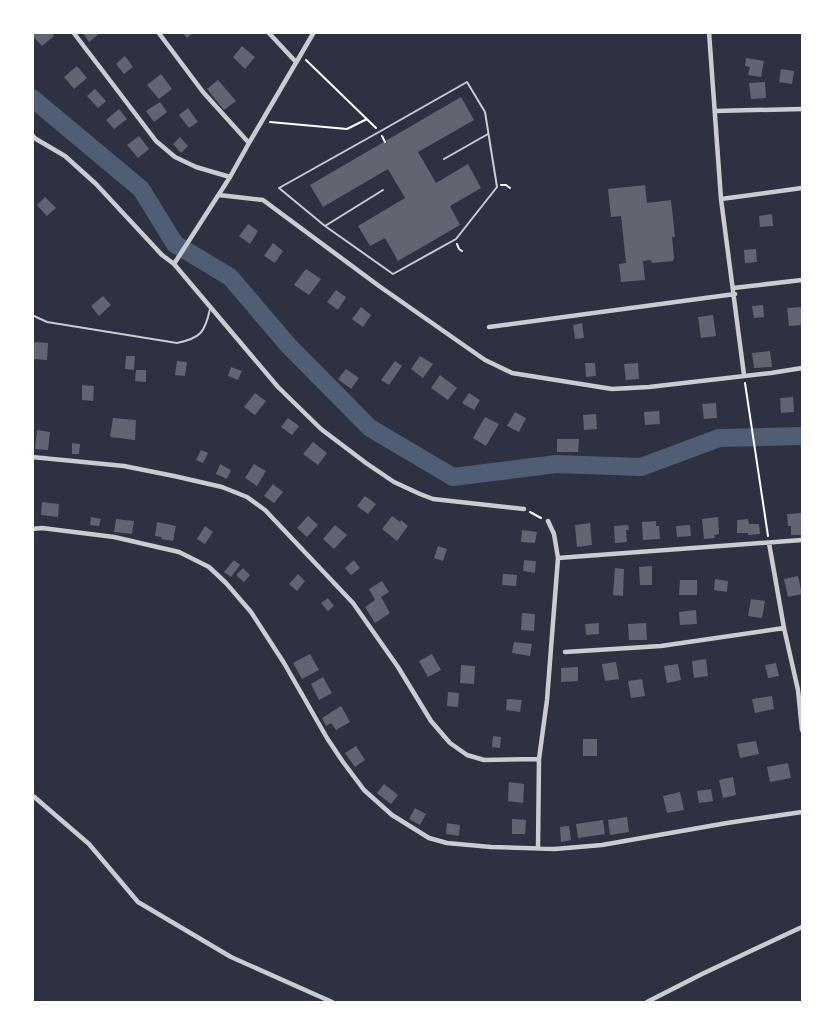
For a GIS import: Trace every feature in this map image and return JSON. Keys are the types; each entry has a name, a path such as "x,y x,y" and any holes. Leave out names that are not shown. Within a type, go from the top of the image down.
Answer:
{"street":[{"path":"72,32 156,141 175,158 196,167 230,177"},
{"path":"158,32 203,92 249,142"},
{"path":"268,32 296,62"},
{"path":"174,264 230,177 314,32"},
{"path":"708,32 721,199 744,375"},
{"path":"715,111 802,109"},
{"path":"34,138 65,156 96,184 162,255 174,264 278,387 320,429 394,482 420,494 433,499 524,509"},
{"path":"721,199 802,188"},
{"path":"219,194 263,200 386,292 486,360 512,373 612,389 649,387 802,368"},
{"path":"733,288 802,280"},
{"path":"489,327 734,294"},
{"path":"32,457 124,466 222,487 247,497 265,510 353,603 398,667 430,721 450,743 467,755 484,760 539,759"},
{"path":"538,848 539,759 547,700 558,558 554,534 548,521"},
{"path":"32,529 42,528 114,537 179,552 209,567 226,582 251,612 284,663 327,738 364,790 392,815 430,838 447,843 491,847 555,849 602,845 802,812"},
{"path":"558,558 802,540"},
{"path":"769,543 784,628 800,690 802,730"},
{"path":"565,652 661,646 784,628"},
{"path":"32,794 88,844 138,902 231,957 332,1002"},
{"path":"647,1002 702,974 802,928"}],"lane":[{"path":"467,82 485,112 496,185 497,187 455,240 393,274 324,226 279,188 467,82"},
{"path":"444,159 488,134"},
{"path":"324,226 383,190"},
{"path":"32,317 34,316 47,322 177,343 190,340 202,332 208,319 210,307"}],"path":[{"path":"301,54 377,129"},
{"path":"262,121 347,129 367,118"},
{"path":"496,185 506,185 510,188"},
{"path":"455,240 462,251"},
{"path":"744,375 769,543"},
{"path":"524,509 548,521"}],"building":[{"path":"34,32 52,32 54,36 42,46 32,35"},
{"path":"82,32 101,32 89,42"},
{"path":"182,32 194,32 187,38"},
{"path":"242,46 255,57 245,69 233,57"},
{"path":"125,56 133,67 124,74 116,64"},
{"path":"746,58 764,61 761,77 748,75 750,67 745,66"},
{"path":"77,66 87,78 74,89 64,77"},
{"path":"781,69 794,71 792,84 779,82"},
{"path":"161,74 172,89 159,99 147,85"},
{"path":"218,80 236,101 224,110 207,89"},
{"path":"765,82 766,98 751,99 749,83"},
{"path":"95,89 106,101 98,108 87,96"},
{"path":"461,97 474,120 418,152 436,183 468,164 481,188 450,206 460,225 398,261 385,238 370,246 358,226 405,198 388,169 323,207 310,185"},
{"path":"160,102 167,112 154,122 146,111"},
{"path":"188,108 198,122 189,128 179,115"},
{"path":"119,109 127,119 114,129 106,120"},
{"path":"139,136 149,149 138,158 127,145"},
{"path":"180,137 188,146 181,153 173,144"},
{"path":"645,185 647,203 671,200 675,237 672,237 674,258 673,261 652,263 651,260 643,261 645,280 621,282 619,264 626,263 621,216 611,217 608,189"},
{"path":"45,197 56,208 47,216 37,205"},
{"path":"772,214 773,226 760,227 759,216"},
{"path":"248,224 258,231 250,244 239,236"},
{"path":"273,243 283,251 275,263 264,256"},
{"path":"756,249 757,262 745,263 744,250"},
{"path":"306,269 321,279 309,295 294,285"},
{"path":"336,290 346,297 338,310 327,302"},
{"path":"103,296 111,305 99,316 91,306"},
{"path":"763,305 764,317 754,318 752,306"},
{"path":"361,307 371,315 363,327 352,319"},
{"path":"802,307 802,325 789,326 787,308"},
{"path":"713,315 716,336 701,338 698,317"},
{"path":"582,323 584,338 575,339 573,325"},
{"path":"34,342 48,343 47,360 33,359"},
{"path":"770,351 772,367 754,368 752,353"},
{"path":"126,356 135,356 134,370 125,369"},
{"path":"420,356 433,364 423,378 411,369"},
{"path":"177,361 187,362 185,376 175,375"},
{"path":"395,361 402,366 389,385 381,380"},
{"path":"585,363 595,363 596,376 586,377"},
{"path":"638,363 639,379 626,380 624,364"},
{"path":"231,367 242,371 238,380 228,376"},
{"path":"346,369 359,378 351,389 338,379"},
{"path":"136,370 146,370 146,382 135,381"},
{"path":"440,375 457,388 448,400 431,388"},
{"path":"82,385 94,386 93,401 82,400"},
{"path":"255,393 266,401 255,415 244,407"},
{"path":"469,393 480,400 474,410 462,403"},
{"path":"793,397 794,412 781,413 780,398"},
{"path":"716,403 717,418 704,419 702,404"},
{"path":"659,411 660,424 645,425 644,412"},
{"path":"515,412 526,418 519,432 507,426"},
{"path":"596,414 597,429 584,430 583,415"},
{"path":"485,417 499,424 486,446 473,438"},
{"path":"113,418 136,420 135,440 110,437"},
{"path":"288,418 299,426 292,435 281,427"},
{"path":"37,430 50,432 48,450 35,449"},
{"path":"557,439 579,439 578,452 557,452"},
{"path":"313,442 327,453 318,465 303,454"},
{"path":"72,443 80,444 79,454 72,454"},
{"path":"201,450 208,453 203,463 196,460"},
{"path":"220,464 231,470 227,479 216,474"},
{"path":"254,464 266,471 257,486 245,478"},
{"path":"273,484 283,492 274,503 264,496"},
{"path":"365,496 376,504 368,514 357,506"},
{"path":"42,502 59,504 58,517 41,515"},
{"path":"802,513 802,535 791,535 791,526 788,526 787,514"},
{"path":"308,516 318,525 307,537 297,528"},
{"path":"392,516 408,526 397,541 382,529"},
{"path":"91,517 101,519 99,526 90,525"},
{"path":"718,517 719,534 714,535 715,538 704,539 702,519"},
{"path":"116,519 134,521 132,534 114,532"},
{"path":"748,519 749,524 759,524 760,534 748,535 748,533 737,533 737,520"},
{"path":"656,521 656,526 659,526 660,539 643,540 642,522"},
{"path":"157,522 176,526 173,541 155,536"},
{"path":"590,523 592,545 577,547 575,525"},
{"path":"335,525 347,535 334,549 323,539"},
{"path":"628,525 629,530 626,530 627,542 615,543 614,526"},
{"path":"690,525 691,536 677,537 676,526"},
{"path":"205,526 213,532 205,544 197,539"},
{"path":"522,530 537,532 535,543 521,542"},
{"path":"438,546 447,549 443,561 434,558"},
{"path":"234,560 240,565 231,577 224,572"},
{"path":"354,560 360,568 351,575 345,568"},
{"path":"524,560 536,561 535,573 523,571"},
{"path":"652,566 652,585 640,585 639,567"},
{"path":"243,568 250,575 244,582 236,575"},
{"path":"615,568 624,569 623,596 613,595"},
{"path":"298,574 305,581 297,591 289,584"},
{"path":"503,574 517,575 516,586 502,585"},
{"path":"798,576 802,594 788,597 784,579"},
{"path":"715,579 728,581 727,592 714,590"},
{"path":"680,580 697,580 697,595 679,595"},
{"path":"382,581 389,592 381,597 390,613 375,623 365,607 375,600 369,589"},
{"path":"328,598 334,606 328,611 321,603"},
{"path":"751,599 765,601 762,618 748,616"},
{"path":"696,610 697,624 680,625 679,612"},
{"path":"522,613 535,614 534,631 521,630"},
{"path":"599,623 599,634 586,635 585,624"},
{"path":"646,623 647,640 629,640 628,624"},
{"path":"514,642 532,644 530,656 512,653"},
{"path":"310,654 319,670 302,679 293,663"},
{"path":"432,654 441,670 428,677 419,661"},
{"path":"706,659 708,676 694,678 692,661"},
{"path":"616,662 619,679 605,681 602,664"},
{"path":"776,663 779,676 768,678 765,665"},
{"path":"678,664 681,680 667,683 664,666"},
{"path":"461,665 475,666 474,684 460,683"},
{"path":"578,667 578,681 561,682 561,668"},
{"path":"323,677 332,693 319,700 311,684"},
{"path":"642,679 645,696 631,698 628,681"},
{"path":"448,692 459,693 458,707 447,706"},
{"path":"772,696 774,709 755,713 752,699"},
{"path":"507,699 522,700 520,712 506,710"},
{"path":"341,706 350,722 336,730 331,723 326,726 322,718"},
{"path":"493,736 501,737 500,748 492,747"},
{"path":"583,739 597,739 597,756 583,756"},
{"path":"756,741 759,754 740,758 737,744"},
{"path":"356,746 365,760 355,767 345,753"},
{"path":"788,763 791,778 770,782 767,767"},
{"path":"733,777 736,795 723,798 719,780"},
{"path":"509,782 524,784 523,803 508,801"},
{"path":"384,784 398,795 391,804 377,793"},
{"path":"711,789 713,801 699,803 697,791"},
{"path":"680,792 684,810 667,813 663,796"},
{"path":"415,808 426,814 420,825 409,819"},
{"path":"627,817 629,832 610,835 608,820"},
{"path":"512,819 526,820 525,834 512,834"},
{"path":"603,820 605,834 578,838 576,824"},
{"path":"447,823 460,825 459,836 446,834"},
{"path":"569,826 571,840 561,842 560,827"}],"waterway":[{"path":"32,98 141,189 175,244 230,277 288,345 370,428 453,477 556,464 641,467 719,438 802,436"}]}
